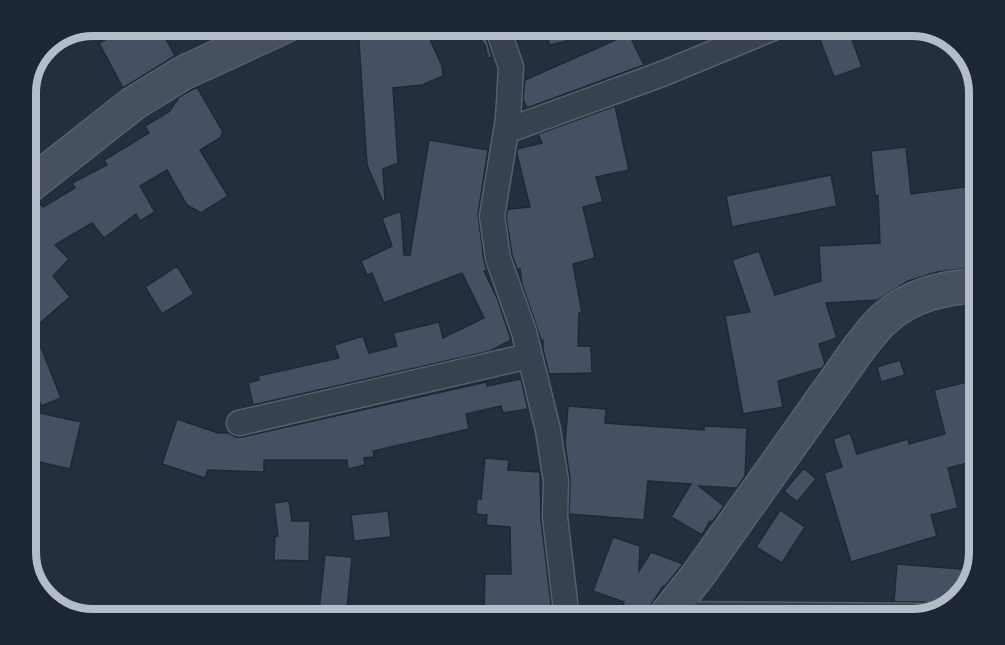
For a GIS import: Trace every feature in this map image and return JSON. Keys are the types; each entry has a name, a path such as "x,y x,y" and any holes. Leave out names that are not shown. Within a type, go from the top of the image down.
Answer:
{"main road":[{"path":"36,180 134,103 183,73 263,36"},
{"path":"671,609 698,575 859,348 884,319 916,298 946,288 969,286"}],"street":[{"path":"500,36 511,67 506,131 492,216 498,258 524,332 548,430 556,481 555,517 566,609"},
{"path":"506,131 662,74 754,36"},
{"path":"239,423 530,356"}],"building":[{"path":"113,36 164,36 175,56 123,88 99,43"},
{"path":"359,36 428,36 442,66 443,76 422,85 393,88 398,163 383,169 385,201 383,202 367,165"},
{"path":"478,36 486,36 492,57 488,58 485,46"},
{"path":"515,36 527,36 517,41"},
{"path":"546,36 565,36 567,41 550,45"},
{"path":"624,36 630,36 644,65 527,108 523,99 525,80"},
{"path":"819,36 851,36 862,67 834,77"},
{"path":"197,87 223,132 220,138 200,150 228,196 201,213 187,205 167,170 140,186 155,212 140,221 136,214 104,238 92,223 55,245 69,259 53,276 70,297 39,324 36,321 36,210 41,204 43,207 75,188 72,183 107,165 104,160 149,133 145,126 170,111 179,97"},
{"path":"615,106 629,170 596,177 603,202 583,207 595,258 573,264 582,313 579,313 578,346 591,346 592,373 549,374 543,340 541,340 522,284 520,269 517,269 512,255 506,216 508,209 530,207 517,149 542,143 538,134"},
{"path":"429,140 488,150 478,214 487,271 484,271 498,300 511,340 490,351 253,405 248,383 259,380 258,376 339,358 334,345 363,336 369,353 397,346 393,333 439,322 443,338 484,318 462,273 384,303 372,273 367,275 361,261 392,246 382,218 401,211 404,255 410,255"},
{"path":"906,147 911,194 969,187 969,268 937,272 908,281 878,300 826,303 837,338 819,344 825,364 822,368 778,381 783,407 743,414 725,316 750,312 732,260 759,251 775,295 821,281 819,246 880,243 878,195 875,196 871,151"},
{"path":"831,175 837,206 732,227 726,196"},
{"path":"177,266 194,294 162,314 145,287"},
{"path":"38,340 61,398 41,406 36,393 36,341"},
{"path":"900,360 905,375 881,382 877,367"},
{"path":"521,379 528,409 503,413 501,406 466,414 469,429 373,451 374,457 364,458 365,465 348,469 347,460 264,460 264,472 208,470 205,478 162,464 177,419 218,433 229,433 235,437 242,437 486,382 487,386"},
{"path":"969,381 969,463 948,468 958,508 931,515 937,536 851,562 824,473 842,467 833,439 850,433 857,454 908,439 909,444 945,434 934,390"},
{"path":"568,406 606,409 605,423 704,430 704,426 747,428 745,476 737,488 699,486 724,506 712,522 710,521 702,535 671,517 691,484 648,481 644,520 569,514 570,479 565,444"},
{"path":"36,412 81,422 70,469 36,461"},
{"path":"485,458 509,460 508,470 540,472 541,519 552,609 484,609 485,574 511,574 510,527 486,525 487,515 476,514 477,499 481,499"},
{"path":"804,468 816,479 797,502 784,491"},
{"path":"289,501 292,521 310,521 309,561 274,560 275,536 278,536 274,503"},
{"path":"780,510 805,527 782,563 756,547"},
{"path":"388,511 391,537 354,541 351,515"},
{"path":"613,537 640,546 639,571 651,552 683,564 663,586 649,609 634,609 623,605 624,602 593,591"},
{"path":"325,555 352,557 347,609 319,609"},
{"path":"897,564 966,569 955,589 937,603 932,605 923,602 894,602"}]}
